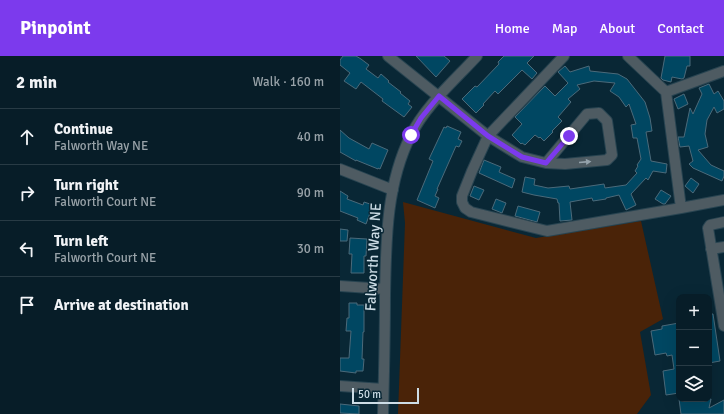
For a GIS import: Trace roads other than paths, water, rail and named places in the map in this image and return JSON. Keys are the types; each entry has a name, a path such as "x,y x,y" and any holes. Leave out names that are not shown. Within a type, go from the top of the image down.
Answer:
{"street":[{"path":"388,56 488,136 522,157 546,163 565,164 607,160 612,155 607,121 599,113 587,114 546,163"},
{"name":"Falworth Way NE","path":"383,414 387,233 392,190 401,160 411,135 421,118 439,96 477,56"},
{"path":"564,56 488,136 462,196 462,202 465,208 470,212 547,231 724,200"},
{"path":"628,56 666,92 681,208"},
{"path":"666,92 724,71"},
{"path":"340,169 392,190"},
{"path":"724,222 710,225 708,228 724,326"},
{"path":"711,249 724,247"},
{"path":"340,286 386,289"},
{"path":"340,386 384,389"}]}
